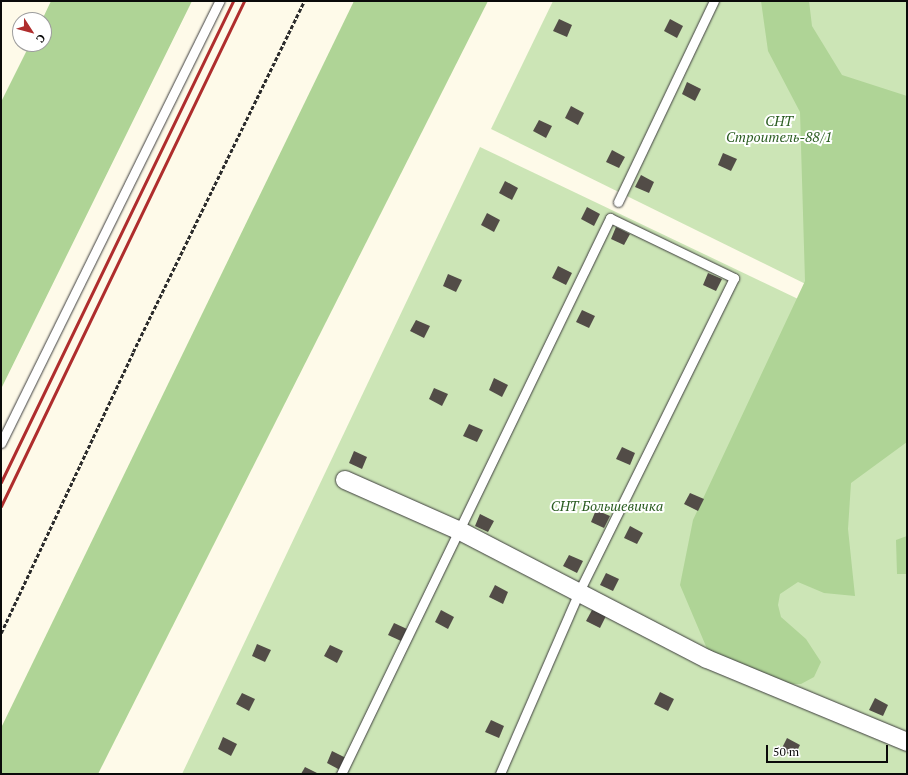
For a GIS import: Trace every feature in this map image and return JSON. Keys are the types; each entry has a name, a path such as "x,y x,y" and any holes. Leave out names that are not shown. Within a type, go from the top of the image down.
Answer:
{"street":[{"path":"345,480 458,530 707,659 907,742"}],"lane":[{"path":"1,443 219,1"},
{"path":"618,202 714,1"},
{"path":"341,774 610,218 734,278 579,592 500,774"}],"path":[{"path":"1,633 133,352 304,1"}],"green space":[{"path":"51,1 192,1 1,389 1,102 26,52 52,52 52,12 46,12"},
{"path":"354,1 488,1 98,774 1,774 1,728"},
{"name":"СНТ Строитель-88/1","path":"553,1 907,1 907,334 491,129"},
{"path":"761,1 809,1 812,26 842,75 907,96 907,442 851,483 848,529 855,596 824,593 798,582 780,594 778,605 781,617 806,639 821,662 814,677 801,684 784,684 708,651 680,585 693,520 805,281 800,112 768,51"},
{"name":"СНТ Большевичка","path":"480,147 907,351 907,774 182,774"},
{"path":"907,536 907,574 897,574 896,540"}],"building":[{"path":"559,19 572,25 567,37 553,31"},
{"path":"670,19 683,26 677,38 664,31"},
{"path":"687,82 701,89 695,101 682,94"},
{"path":"571,106 584,113 578,125 565,118"},
{"path":"539,120 552,126 546,138 533,131"},
{"path":"612,150 625,157 619,168 606,162"},
{"path":"723,153 737,159 731,171 718,165"},
{"path":"641,175 654,182 649,193 635,187"},
{"path":"505,181 518,188 512,200 499,193"},
{"path":"587,207 600,214 594,226 581,219"},
{"path":"487,213 500,220 494,232 481,225"},
{"path":"616,227 630,234 624,245 611,239"},
{"path":"558,266 572,273 566,285 552,278"},
{"path":"708,273 722,279 716,291 703,285"},
{"path":"448,274 462,280 456,292 443,286"},
{"path":"582,310 595,316 589,328 576,322"},
{"path":"416,320 430,326 424,338 410,331"},
{"path":"494,378 508,385 502,397 489,390"},
{"path":"434,388 448,394 442,406 429,399"},
{"path":"469,424 483,430 477,442 463,436"},
{"path":"622,447 635,453 630,465 616,459"},
{"path":"354,451 367,457 362,469 349,463"},
{"path":"690,493 704,499 698,511 684,504"},
{"path":"596,510 610,516 604,528 591,522"},
{"path":"480,514 494,521 488,532 475,526"},
{"path":"630,526 643,533 637,544 624,538"},
{"path":"569,555 583,561 577,573 563,566"},
{"path":"606,573 619,579 613,591 600,585"},
{"path":"495,585 508,592 503,604 489,597"},
{"path":"441,610 454,617 448,629 435,622"},
{"path":"592,610 606,616 600,628 586,621"},
{"path":"394,623 407,629 401,641 388,635"},
{"path":"257,644 271,650 265,662 252,656"},
{"path":"330,645 343,651 337,663 324,656"},
{"path":"660,692 674,699 668,711 654,704"},
{"path":"242,693 255,699 249,711 236,704"},
{"path":"875,698 888,705 883,716 869,710"},
{"path":"491,720 504,726 499,738 485,732"},
{"path":"223,737 237,744 231,756 218,749"},
{"path":"787,738 800,745 794,757 781,750"},
{"path":"332,751 346,758 340,770 327,763"},
{"path":"305,767 319,774 301,774"}],"railway":[{"path":"1,482 233,1"},
{"path":"1,506 244,1"}]}
